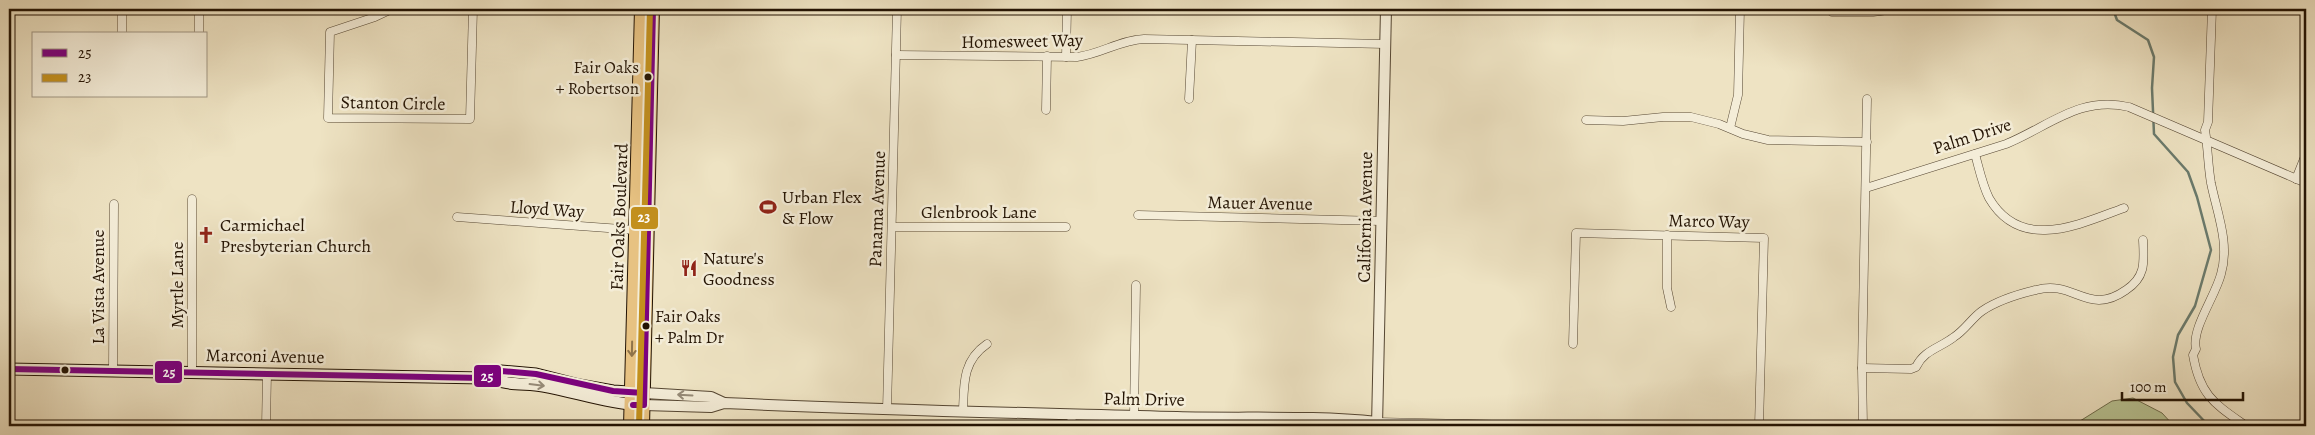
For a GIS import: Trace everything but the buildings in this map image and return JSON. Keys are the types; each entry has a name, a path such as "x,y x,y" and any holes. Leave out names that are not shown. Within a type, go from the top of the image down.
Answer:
{"main road":[{"name":"Fair Oaks Boulevard","path":"630,426 639,146 641,9"},
{"name":"Fair Oaks Boulevard","path":"643,426 653,9"},
{"path":"639,146 643,155 643,237 648,244"},
{"name":"Marconi Avenue","path":"9,369 490,377 501,371 536,374 631,398"},
{"name":"Palm Drive","path":"631,398 644,399"}],"street":[{"path":"122,9 122,32"},
{"path":"199,9 199,32"},
{"name":"Stanton Circle","path":"392,9 330,32 328,118 470,119 473,9"},
{"name":"Panama Avenue","path":"887,410 897,9"},
{"path":"1066,57 1067,9"},
{"name":"California Avenue","path":"1377,424 1386,9"},
{"path":"1730,128 1738,94 1740,9"},
{"path":"1832,9 1832,12 1873,12 1895,9"},
{"path":"2212,9 2208,122 2205,130 2211,185 2224,235 2224,255 2222,273 2199,326 2195,343 2196,349 2193,355 2201,385 2210,398 2222,410 2246,426"},
{"name":"Homesweet Way","path":"896,55 976,58 999,55 1088,56 1138,39 1385,44"},
{"path":"1189,99 1192,40"},
{"path":"1046,110 1048,56"},
{"path":"1864,426 1862,368 1867,99"},
{"name":"Palm Drive","path":"1866,188 2027,136 2069,112 2091,105 2117,104 2165,122 2306,183"},
{"path":"1586,120 1635,120 1677,116 1705,120 1749,136 1768,140 1867,142"},
{"path":"1975,154 1984,186 1992,202 2009,219 2031,229 2055,231 2066,229 2124,208"},
{"path":"2296,179 2306,154"},
{"name":"Myrtle Lane","path":"192,199 192,372"},
{"name":"La Vista Avenue","path":"113,371 114,204"},
{"name":"Mauer Avenue","path":"1138,215 1381,222"},
{"name":"Lloyd Way","path":"457,217 636,230"},
{"name":"Glenbrook Lane","path":"892,227 1066,227"},
{"name":"Marco Way","path":"1573,344 1576,233 1764,238 1759,426"},
{"path":"1668,235 1668,288 1671,307"},
{"path":"1862,368 1911,369 1916,367 1921,357 1956,336 1982,311 2037,289 2063,289 2096,301 2112,300 2131,287 2141,276 2144,263 2143,240"},
{"path":"1134,416 1136,285"},
{"path":"963,412 966,370 975,354 987,344"},
{"path":"266,426 267,373"},
{"name":"Palm Drive","path":"644,399 712,397 724,403 887,410 1134,416 1336,418 1377,424 1564,426"},
{"path":"1071,426 1072,414"}],"green space":[{"path":"2133,398 2162,413 2174,426 2072,426 2112,401"}],"waterway":[{"path":"2113,9 2117,20 2148,40 2154,57 2152,88 2154,134 2188,172 2197,197 2211,250 2195,306 2178,335 2173,357 2175,382 2187,403 2209,426"}],"transit line":[{"name":"23","path":"639,426 650,9"},
{"name":"25","path":"633,405 644,405 653,9"},
{"name":"25","path":"9,369 483,378 501,371 536,374 613,391 644,393"}],"place":[{"name":"Fair Oaks + Robertson","path":"648,77"},
{"name":"Urban Flex & Flow","path":"768,207"},
{"name":"Carmichael Presbyterian Church","path":"206,235"},
{"name":"Nature's Goodness","path":"689,268"},
{"name":"Fair Oaks + Palm Dr","path":"646,326"}]}
